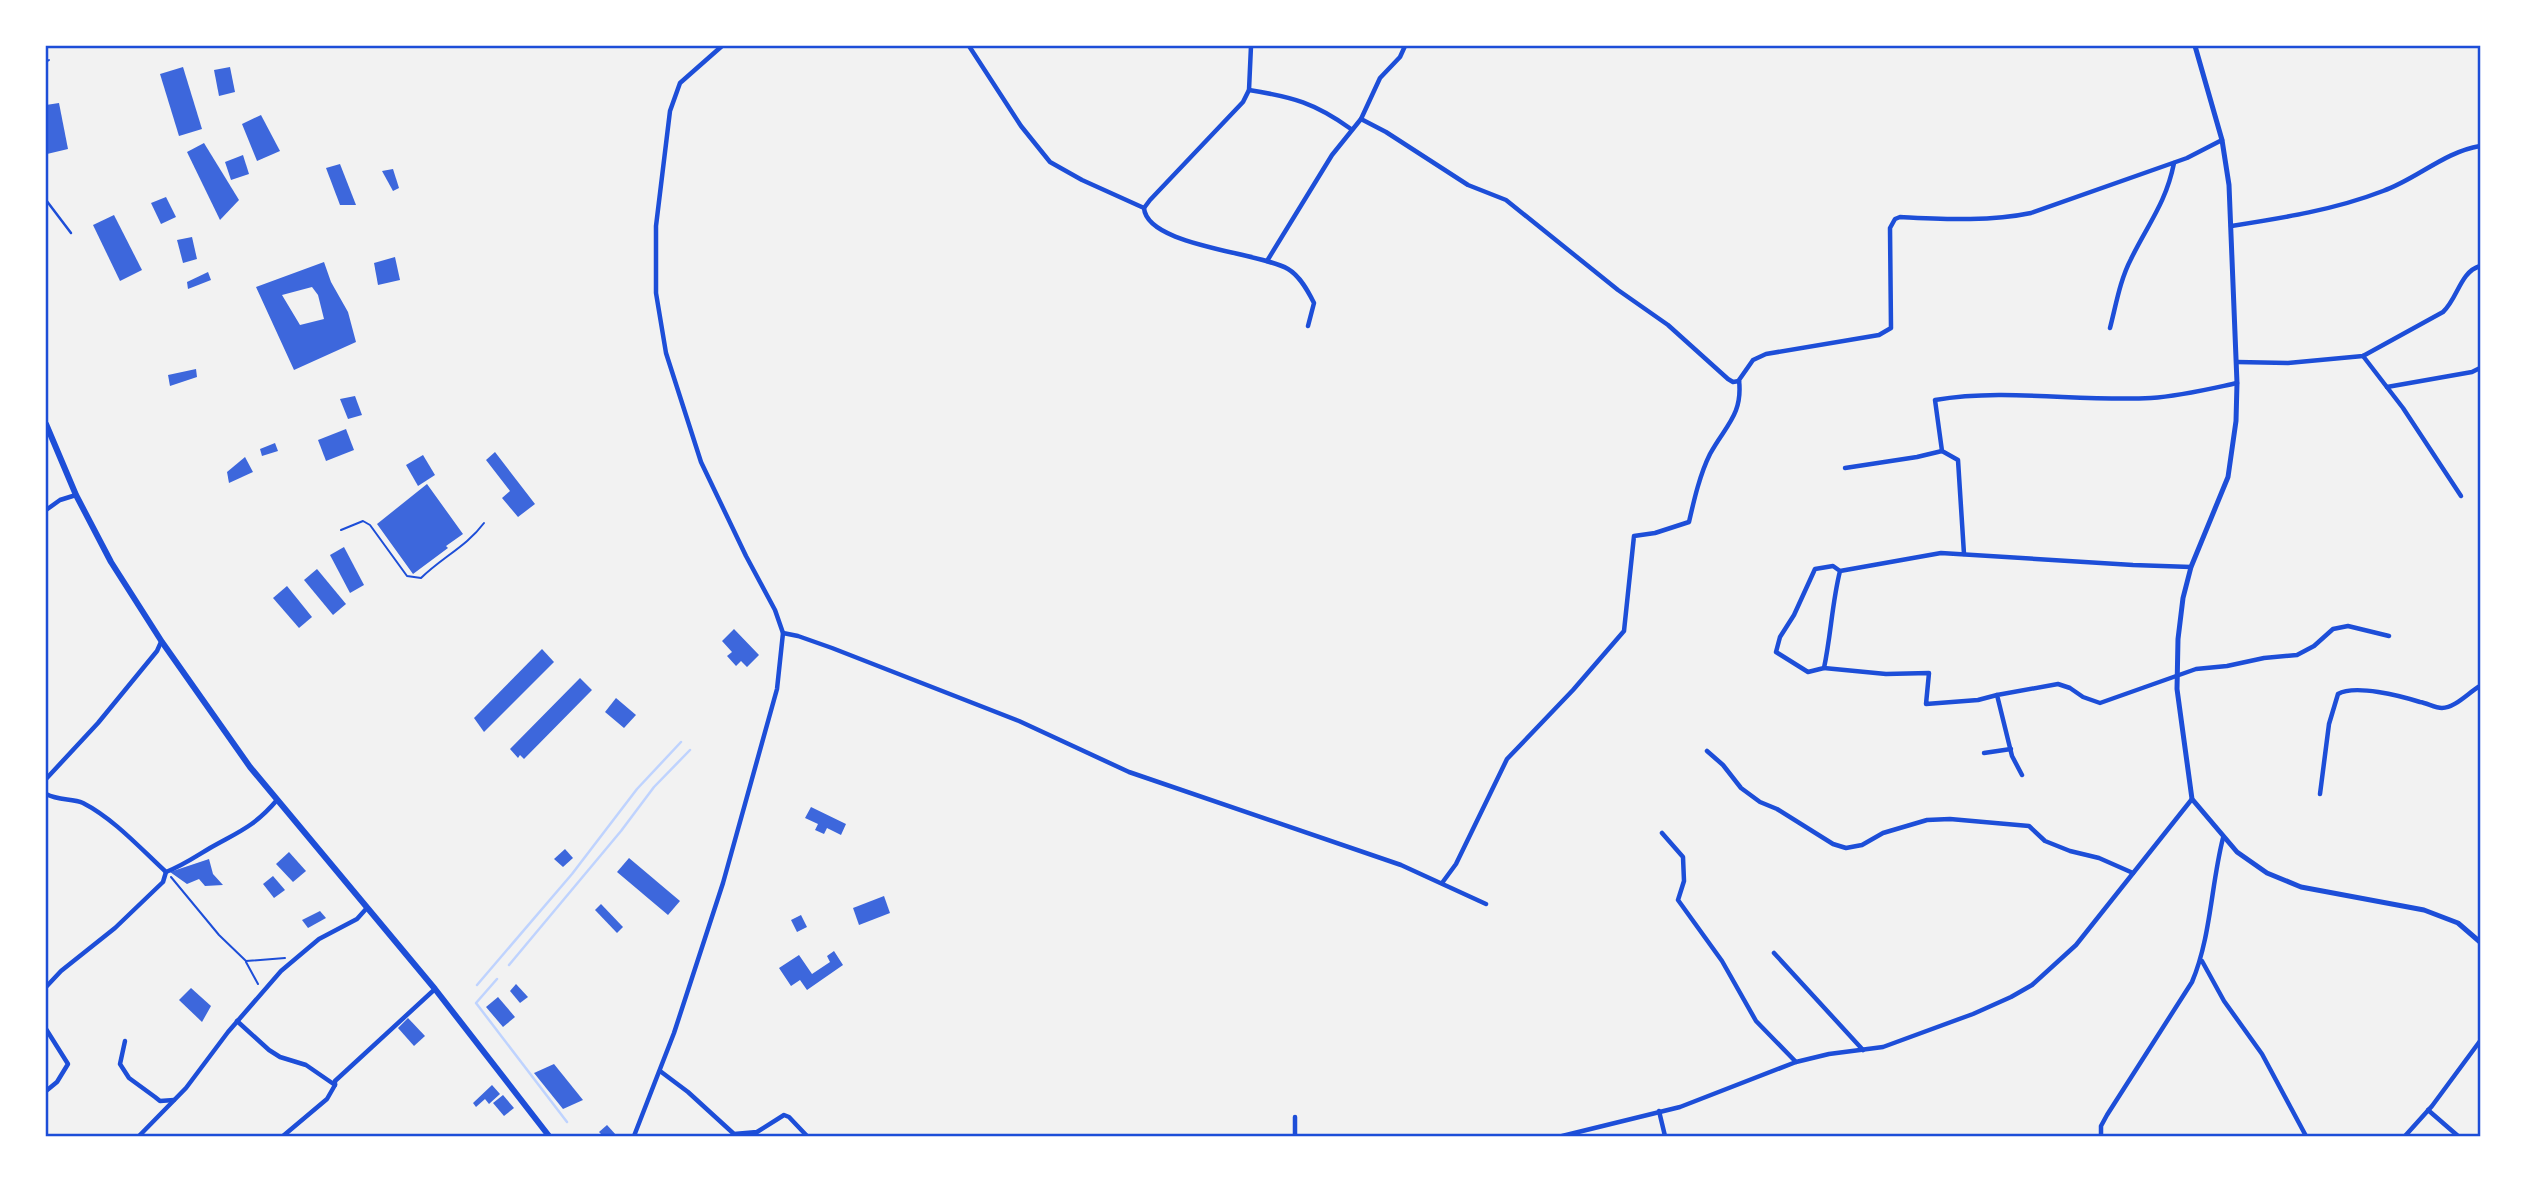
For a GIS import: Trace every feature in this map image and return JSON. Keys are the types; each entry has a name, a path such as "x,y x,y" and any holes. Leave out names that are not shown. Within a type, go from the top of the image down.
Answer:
{"main road":[{"path":"46,424 76,495 111,562 162,642 250,767 435,989 549,1136"}],"street":[{"path":"634,1136 704,946 777,689 783,634 775,610 701,462 666,352 656,293 656,226 670,111 680,83 722,46"},
{"path":"969,46 1021,126 1050,162 1082,180 1144,208"},
{"path":"1144,208 1238,108 1249,90 1251,46"},
{"path":"1267,261 1332,155 1361,119 1380,78 1400,57 1405,46"},
{"path":"2195,46 2222,140 2229,185 2237,383 2236,421 2228,477 2192,567 2183,598 2177,689 2192,799 2236,852 2267,873 2301,887 2424,910 2458,923 2480,942"},
{"path":"1249,90 1290,97 1312,105 1352,129"},
{"path":"1361,119 1468,185 1506,200 1618,290 1668,325 1733,382 1739,380 1753,360 1766,355 1880,335 1891,328 1890,228 1895,219 2021,215 2175,163 2222,140"},
{"path":"2231,226 2305,214 2384,191 2441,159 2480,146"},
{"path":"2110,328 2130,259 2160,209 2170,186 2175,163"},
{"path":"1144,208 1147,221 1158,229 1289,270 1308,290 1314,303 1308,326"},
{"path":"2237,362 2288,363 2363,356 2443,312 2452,304 2467,275 2473,268 2480,266"},
{"path":"2363,356 2461,496"},
{"path":"2387,387 2472,372 2480,368"},
{"path":"1442,883 1456,864 1507,760 1573,690 1623,631 1634,536 1655,533 1689,522 1709,455 1735,414 1741,397 1739,380"},
{"path":"1942,451 1935,400 1984,394 2150,398 2186,394 2237,383"},
{"path":"1845,468 1942,451 1958,460 1965,555"},
{"path":"46,510 60,500 76,495"},
{"path":"2192,567 1941,553 1840,571 1833,566 1815,569 1794,615 1780,637 1776,652 1808,672 1824,668 1886,674 1929,673 1926,704 1978,700 2058,684 2070,688 2082,697 2100,702 2196,669 2297,655 2314,646 2333,629 2340,627 2348,626 2389,636"},
{"path":"1824,668 1831,636 1833,597 1840,571"},
{"path":"783,634 798,636 832,648 1019,721 1129,772 1401,865 1486,904"},
{"path":"46,779 98,723 162,642"},
{"path":"2320,794 2329,724 2338,694 2360,690 2396,695 2442,708 2455,704 2480,686"},
{"path":"1997,695 2011,749 2022,775"},
{"path":"1984,752 2011,749"},
{"path":"1707,751 1723,765 1741,788 1760,802 1777,809 1833,844 1846,848 1862,845 1883,833 1927,820 1950,819 2029,826 2045,841 2099,858 2133,873"},
{"path":"46,794 57,800 80,801 99,813 166,872"},
{"path":"1562,1136 1680,1107 1796,1062 1829,1054 1883,1047 1973,1014 2032,985 2076,945 2192,799"},
{"path":"166,872 180,867 252,826 277,800"},
{"path":"1662,833 1683,857 1684,881 1678,900 1722,961 1756,1021 1796,1062"},
{"path":"2101,1136 2101,1126 2107,1115 2192,982 2202,960 2214,871 2223,838"},
{"path":"46,987 61,971 125,919 163,882 166,872"},
{"path":"139,1136 199,1072 264,988 319,939 357,919 366,909"},
{"path":"1774,953 1863,1050"},
{"path":"2202,960 2224,1001 2262,1054 2306,1136"},
{"path":"283,1136 327,1099 335,1081 435,989"},
{"path":"237,1021 269,1050 280,1057 306,1065 335,1085"},
{"path":"46,1029 68,1064 57,1082 46,1091"},
{"path":"125,1041 120,1064 129,1078 160,1101 174,1100"},
{"path":"2405,1136 2480,1041"},
{"path":"660,1071 734,1134 757,1132 784,1115 807,1136"},
{"path":"2428,1110 2458,1136"},
{"path":"1659,1111 1665,1136"},
{"path":"1295,1117 1295,1136"}],"lane":[{"path":"46,200 71,233"}],"path":[{"path":"341,530 363,521 370,525 407,576 421,578 433,566 454,553 484,523"},
{"path":"166,872 246,961 257,983 264,988"},
{"path":"246,961 279,957 295,959"}],"building":[{"path":"183,67 202,129 179,136 160,74"},
{"path":"230,67 235,92 219,96 214,70"},
{"path":"59,103 68,149 47,154 46,105"},
{"path":"261,115 280,151 257,161 242,124"},
{"path":"204,143 239,200 220,220 187,152"},
{"path":"243,155 249,174 231,180 225,162"},
{"path":"340,164 356,205 340,205 326,168"},
{"path":"393,169 399,188 393,191 382,171"},
{"path":"166,197 176,217 161,224 151,203"},
{"path":"114,215 142,270 120,281 93,225"},
{"path":"192,237 197,259 183,263 177,240"},
{"path":"395,257 400,280 378,285 374,263"},
{"path":"324,262 331,282 348,312 356,342 294,370 256,287","holes":["312,287 318,295 324,319 300,325 282,295"]},
{"path":"208,272 211,280 188,289 187,282"},
{"path":"196,369 197,377 170,386 168,375"},
{"path":"355,396 362,415 348,419 340,399"},
{"path":"346,429 354,450 326,461 318,440"},
{"path":"275,443 278,451 262,456 260,449"},
{"path":"495,452 535,504 518,517 502,498 510,491 486,460"},
{"path":"423,455 435,475 418,486 406,465"},
{"path":"245,457 253,472 229,483 227,472"},
{"path":"427,484 463,534 413,574 377,524"},
{"path":"344,547 364,585 350,593 330,555"},
{"path":"317,569 346,604 333,615 304,580"},
{"path":"287,586 312,617 299,628 273,598"},
{"path":"734,629 759,655 747,667 741,661 736,666 727,656 732,652 722,641"},
{"path":"542,649 554,662 484,732 474,718"},
{"path":"580,678 592,690 524,759 520,755 518,758 510,749"},
{"path":"616,698 636,715 624,728 605,712"},
{"path":"811,807 846,824 841,835 827,828 824,834 815,830 818,824 805,818"},
{"path":"565,849 573,858 563,867 554,859"},
{"path":"289,852 306,871 293,882 276,864"},
{"path":"629,858 680,901 668,915 617,872"},
{"path":"209,859 213,874 223,885 205,886 199,879 187,884 170,872"},
{"path":"273,876 285,890 274,898 263,884"},
{"path":"884,896 890,913 859,925 853,908"},
{"path":"601,904 623,927 617,933 595,910"},
{"path":"320,911 326,918 308,928 302,920"},
{"path":"801,915 807,927 797,932 791,920"},
{"path":"834,951 843,965 807,990 800,980 791,986 779,968 799,955 812,974 830,962 827,956"},
{"path":"516,984 528,997 520,1003 510,991"},
{"path":"191,988 211,1006 202,1022 179,1000"},
{"path":"498,997 515,1017 503,1027 486,1007"},
{"path":"408,1018 425,1036 414,1046 398,1028"},
{"path":"554,1064 583,1100 563,1109 534,1073"},
{"path":"492,1085 500,1094 489,1104 485,1099 476,1107 473,1103"},
{"path":"503,1095 514,1108 504,1116 493,1103"},
{"path":"607,1125 617,1136 603,1136 599,1132"}],"waterway":[{"path":"477,985 572,874 637,789 681,742"},
{"path":"509,965 621,831 654,787 690,750"},
{"path":"497,979 476,1003 567,1122"}]}
